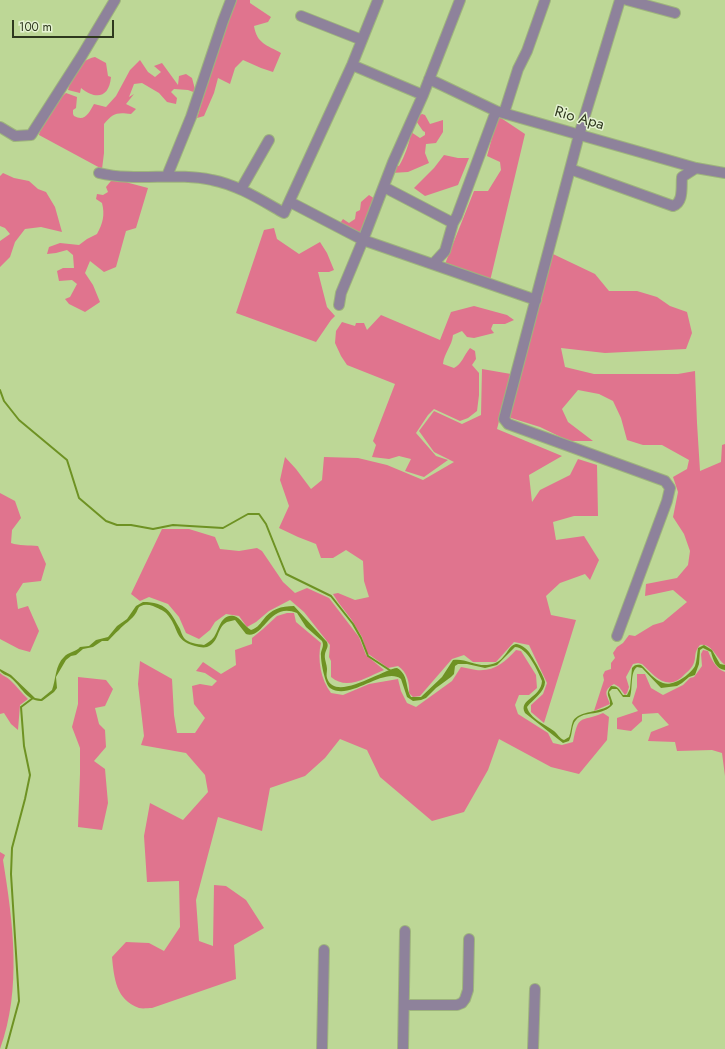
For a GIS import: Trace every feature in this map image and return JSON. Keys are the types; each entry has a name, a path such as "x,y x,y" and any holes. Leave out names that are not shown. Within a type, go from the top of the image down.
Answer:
{"street":[{"path":"0,127 15,136 31,135 81,57 115,0"},
{"path":"167,176 191,117 231,0"},
{"path":"99,173 138,177 167,176 212,180 241,189 284,213 352,65 378,0"},
{"path":"338,305 341,293 393,162 430,80 460,0"},
{"path":"433,264 446,251 453,223 527,51 545,0"},
{"path":"617,636 670,488 665,481 505,422 504,419 579,135 620,0"},
{"path":"627,0 675,13"},
{"path":"301,16 362,40"},
{"path":"352,65 423,95"},
{"name":"Rio Apa","path":"430,80 500,112 696,168 725,173"},
{"path":"241,189 270,140"},
{"path":"570,169 673,206 677,204 680,199 682,178 696,168"},
{"path":"384,187 453,223"},
{"path":"290,202 363,240 536,300"},
{"path":"403,1049 405,931"},
{"path":"404,1005 457,1005 462,1003 468,990 469,939"},
{"path":"322,1049 324,950"},
{"path":"533,1049 535,989"}],"shaded area":[{"path":"233,0 250,0 250,3 271,17 268,22 254,26 255,32 263,43 281,53 273,72 243,60 235,68 230,84 218,78 214,93 204,116 197,118"},
{"path":"95,57 106,63 108,76 111,77 110,84 105,93 101,95 92,94 81,88 80,93 68,90 74,74 80,65"},
{"path":"140,60 148,72 155,77 161,72 154,66 162,63 178,85 179,76 186,74 192,78 196,93 188,90 174,89 171,92 177,98 176,104 167,102 159,93 142,83 134,84 129,97 134,94 126,104 136,109 131,114 122,113 113,115 104,124 104,153 102,169 39,135 40,129 49,112 66,93 77,97 76,108 73,110 74,116 78,118 84,117 94,104 106,107 116,96 130,70"},
{"path":"422,114 425,115 430,124 443,120 443,132 436,143 426,144 425,153 429,163 408,172 391,173 391,164 399,166 405,154 411,132 420,138 425,135 425,132 414,118"},
{"path":"498,116 525,134 490,281 445,264 474,191 488,191 501,170 500,162 487,156"},
{"path":"444,155 458,158 469,158 458,185 425,196 414,188 434,168"},
{"path":"3,173 14,178 29,181 38,189 46,192 55,207 62,232 41,227 25,229 15,242 10,257 0,267 0,241 10,234 5,228 0,226 0,176"},
{"path":"115,176 129,183 148,188 136,228 126,231 116,267 104,272 90,261 85,273 93,285 100,302 85,312 69,304 65,299 70,297 77,284 72,280 59,281 57,271 63,268 74,268 73,255 67,250 47,254 49,247 60,243 79,245 97,234 102,223 103,211 102,203 96,199 97,194 103,195 108,192 106,187"},
{"path":"369,195 375,199 362,240 338,226 343,219 349,223 355,219 356,212 360,210 361,202"},
{"path":"274,228 277,239 299,254 320,242 327,253 334,270 329,272 318,272 327,307 335,316 316,342 236,313 264,230"},
{"path":"553,254 595,274 609,291 637,291 657,297 670,306 687,312 692,333 686,349 605,353 561,348 565,367 594,374 678,374 695,371 700,471 721,462 722,445 725,444 725,665 708,646 704,645 700,645 698,648 694,662 690,669 677,681 666,682 656,677 642,664 633,664 626,677 629,687 627,693 625,695 619,687 614,684 610,686 606,693 610,704 594,711 604,680 603,675 605,671 611,669 611,663 615,658 613,653 617,647 623,643 629,635 635,636 653,625 663,622 687,602 673,590 645,596 646,584 677,578 688,565 690,551 684,534 673,517 678,492 673,477 687,469 689,460 662,445 643,445 627,440 621,418 613,401 599,394 578,390 562,409 568,422 593,441 569,441 540,427 508,417"},
{"path":"474,306 507,315 514,320 505,324 493,324 491,329 494,333 474,338 467,337 462,331 453,335 443,364 454,368 461,362 470,348 475,351 476,359 472,365 479,373 477,411 468,418 460,421 434,409 416,433 436,456 448,460 424,477 405,471 411,459 399,456 389,459 372,457 376,445 373,441 395,384 347,365 335,343 336,331 342,322 355,326 356,323 364,323 367,330 381,315 440,340 451,312"},
{"path":"482,369 511,374 497,429 562,456 529,475 532,502 540,490 570,475 578,459 597,465 598,516 574,516 553,522 556,540 584,536 599,560 590,580 585,574 560,583 546,596 551,615 576,620 544,723 531,712 531,705 543,694 547,683 529,645 514,642 496,662 473,662 464,655 452,659 420,696 413,697 409,693 407,678 401,668 398,666 388,668 367,653 362,637 333,594 338,593 355,600 369,597 364,581 363,561 346,550 333,558 321,558 316,544 279,528 289,506 280,480 285,457 311,489 322,480 324,457 358,458 387,465 423,480 454,462 434,452 419,431 434,411 462,424 481,415"},
{"path":"0,493 15,501 21,518 12,530 11,543 38,546 46,564 41,581 23,583 16,594 18,609 28,606 39,631 30,652 19,649 0,639"},
{"path":"162,529 189,529 215,537 220,549 239,551 257,548 262,551 283,582 295,593 307,588 329,598 359,637 366,655 384,670 364,679 350,683 337,681 331,677 331,661 329,657 330,645 304,612 290,600 269,611 256,622 247,627 239,616 226,614 215,622 210,630 199,639 186,633 179,617 168,604 149,597 140,601 131,594"},
{"path":"143,602 151,602 162,606 173,617 186,640 204,645 214,637 223,619 226,617 236,617 251,630 258,626 269,613 281,608 294,606 328,644 325,652 327,678 332,685 339,687 349,686 397,668 401,671 405,678 411,697 421,697 442,677 453,660 462,660 483,665 493,664 502,658 513,645 516,644 525,648 529,652 545,682 541,692 527,707 531,715 564,740 569,737 573,721 576,717 585,713 606,708 610,705 608,692 611,686 617,687 623,695 627,695 630,689 632,668 636,665 641,665 660,682 667,684 676,682 693,669 696,664 698,648 704,645 712,650 720,664 725,665 725,670 717,666 711,652 703,648 700,650 699,664 695,675 689,677 677,686 661,688 642,668 637,667 632,676 630,697 623,697 617,689 612,689 609,692 613,704 604,711 579,717 573,724 569,741 563,743 525,713 525,704 541,687 542,681 532,660 519,648 515,647 497,665 485,668 467,664 458,664 455,666 454,674 451,677 436,688 426,698 421,700 413,701 407,697 401,679 394,676 376,680 347,691 338,691 328,686 325,678 321,659 323,645 322,641 306,627 297,613 288,611 280,612 273,616 258,632 252,634 246,634 235,620 227,622 221,628 211,645 202,647 195,646 183,640 165,612 153,606 142,605 132,618 108,641 102,641 93,647 83,649 76,655 71,656 66,660 56,677 57,688 42,701 32,699 15,681 0,671 0,669 11,675 35,698 41,699 52,690 57,668 61,660 66,655 80,647 89,646 96,640 108,637 117,626 127,619 136,606"},
{"path":"287,613 294,613 296,622 321,643 319,656 322,676 331,693 343,695 369,684 398,679 401,691 407,703 416,707 452,681 461,667 476,670 494,668 516,650 521,651 536,675 537,688 529,695 519,695 515,705 518,714 548,733 553,743 562,745 573,742 577,727 581,720 603,713 609,717 607,740 579,774 551,767 499,739 488,770 464,812 432,821 380,777 367,750 340,739 325,758 305,776 270,788 262,831 218,817 196,900 199,941 213,946 214,885 226,886 246,900 264,928 234,945 236,979 152,1008 139,1008 125,1000 121,994 115,980 112,957 126,942 149,943 164,951 180,927 179,881 147,882 144,836 150,803 183,820 208,792 205,775 186,753 141,745 144,736 138,684 140,661 172,679 174,715 177,733 195,733 205,718 194,704 192,686 200,684 212,686 217,681 205,673 196,671 203,662 221,674 236,665 235,650 252,644 252,638 277,616"},
{"path":"703,650 708,651 717,667 725,672 725,776 722,753 712,750 677,751 675,742 648,741 651,732 669,725 658,713 642,714 642,721 631,731 617,729 617,718 638,711 632,703 637,687 637,674 645,674 651,688 663,695 683,685 690,678 694,677 702,666 701,654"},
{"path":"0,673 9,679 28,699 20,705 18,730 11,724 4,713 0,714"},
{"path":"78,677 106,680 113,689 105,706 95,708 99,724 105,730 106,747 94,761 105,769 108,803 102,830 78,827 80,748 72,727 78,704"},
{"path":"0,852 5,855 3,860 10,907 14,955 11,1003 7,1026 0,1049"}],"waterway":[{"path":"0,390 4,401 19,420 67,460 79,498 106,521 117,525 131,525 153,529 173,525 223,528 248,514 259,514 266,524 286,574 331,596 353,624 361,638 368,656 391,671"},
{"path":"6,1049 19,1001 11,874 12,848 30,775 24,746 21,707 33,698"}]}
